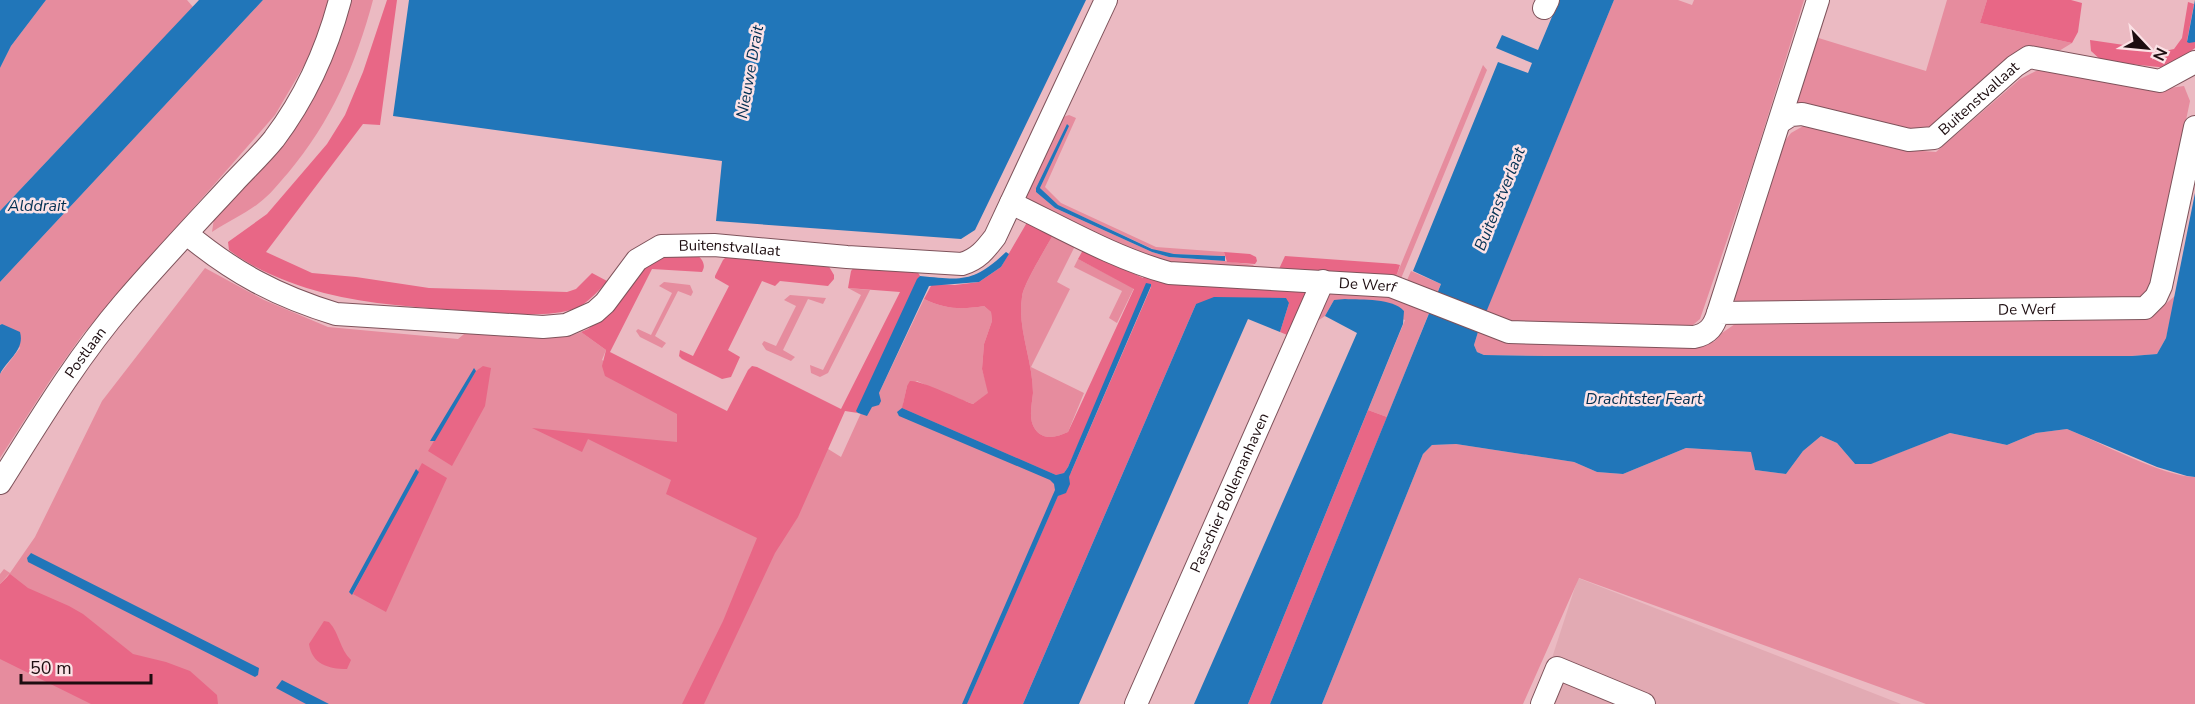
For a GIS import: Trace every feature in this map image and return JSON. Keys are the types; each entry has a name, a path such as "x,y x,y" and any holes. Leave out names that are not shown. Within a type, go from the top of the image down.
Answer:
{"street":[{"name":"Postlaan","path":"0,483 67,376 94,340 124,303 195,240 273,139 314,71 326,44 340,0"},
{"name":"Buitenstvallaat","path":"195,240 246,278 308,305 336,314 543,327 566,325 595,312 605,303 637,260 661,246 714,245 847,257 962,264 974,260 985,251 995,237 1106,0"},
{"path":"1780,122 1818,0"},
{"name":"Buitenstvallaat","path":"1780,122 1791,115 1802,114 1909,140 1934,138 2015,66 2029,57 2160,81 2195,62"},
{"name":"De Werf","path":"1011,203 1097,245 1149,268 1169,273 1391,286 1489,325 1524,334 1694,337 1708,333 1715,323 1780,122"},
{"name":"De Werf","path":"1718,313 2145,308 2156,297 2161,286 2195,127"},
{"name":"Passchier Bollemanhaven","path":"1136,704 1323,281"},
{"path":"1542,704 1557,668 1644,704"}],"shaded area":[{"path":"46,0 187,0 193,7 0,211 0,68 11,46"},
{"path":"263,0 330,0 312,52 275,115 83,334 0,458 0,374 20,348 2,324 0,325 0,282"},
{"path":"350,0 373,0 359,47 329,113 303,154 267,196 248,211 212,232 214,218"},
{"path":"387,0 397,0 380,125 363,124 266,252 312,273 429,288 567,292 576,289 592,273 607,281 577,308 552,313 494,313 359,300 299,286 250,264 229,250 228,242 267,214 327,144 345,115 363,72"},
{"path":"1614,0 1678,0 1692,5 1694,0 1804,0 1752,167 1700,319 1688,329 1515,326 1484,316"},
{"path":"1947,0 1987,0 1980,23 2072,43 1923,134 1787,111 1812,36 1926,71"},
{"path":"1987,0 2071,0 2082,3 2078,32 2072,43 1980,23"},
{"path":"2188,2 2194,4 2187,41 2195,42 2195,48 2168,68 2102,61 2091,51 2090,40 2165,51 2174,49 2182,38"},
{"path":"1483,65 1487,70 1400,281 1279,269 1397,274"},
{"path":"2040,69 2155,90 2184,86 2190,101 2152,283 2146,293 2135,300 1737,303 1733,298 1780,147 1791,133 1805,125 1896,149 1936,152 2020,79"},
{"path":"1069,115 1076,118 1045,187 1061,203 1156,247 1224,252 1225,256 1157,251 1055,204 1040,188 1068,124 1036,188 1036,192 1055,208 1152,252 1169,257 1254,265 1251,268 1172,267 1026,203 1024,190 1063,117"},
{"path":"1029,219 1055,231 1023,291 1021,309 1023,333 1031,369 1032,421 1038,433 1046,437 1068,432 1134,289 1078,259 1083,250 1143,278 1146,272 1307,290 1292,337 1280,332 1289,303 1196,304 1023,704 967,704 1058,496 1066,492 1069,477 1151,287 1151,284 1064,473 1056,475 902,408 910,381 973,404 988,393 982,369 984,344 992,321 991,312 984,306 953,308 924,299 932,284 955,285 979,282 1001,267"},
{"path":"1055,231 1074,243 1074,248 1057,282 1070,289 1031,367 1084,393 1068,432 1046,437 1038,433 1032,421 1031,369 1023,333 1021,309 1023,291"},
{"path":"1224,252 1250,254 1256,257 1257,261 1255,264 1227,262"},
{"path":"695,253 704,264 702,272 652,269 610,352 727,411 752,366 841,409 900,292 848,288 851,271 855,266 916,269 920,276 858,413 845,411 798,517 775,553 704,704 682,704 723,621 757,538 666,494 671,480 588,439 582,452 532,428 677,442 677,414 605,376 602,366 606,350 581,332 611,311 639,273 654,258"},
{"path":"727,256 828,265 834,279 828,286 780,281 775,286 762,281 728,350 740,357 731,377 722,379 679,356 680,350 693,356 729,286 715,278"},
{"path":"1285,256 1400,265 1397,274 1394,275 1279,269"},
{"path":"1078,259 1134,288 1117,323 1109,318 1122,291 1074,267"},
{"path":"205,268 264,300 328,327 458,339 469,330 568,337 581,332 606,350 602,360 743,435 759,406 841,457 871,391 879,393 924,299 953,308 984,306 991,312 992,321 984,344 982,369 989,393 973,404 917,381 907,386 903,404 1078,476 976,704 0,704 0,591 9,574 0,584 0,574 4,569 10,573 35,537 102,401"},
{"path":"1411,271 1441,284 1435,297 1405,285"},
{"path":"664,282 690,285 693,292 691,296 678,291 655,336 666,343 662,348 640,337 636,331 638,329 651,335 672,293 659,286"},
{"path":"848,288 870,290 828,373 820,377 811,373 810,365 823,370 861,295"},
{"path":"1373,290 1431,308 1387,417 1368,410 1405,320 1334,300 1325,316 1319,320 1315,317 1325,293"},
{"path":"790,295 826,298 823,304 808,299 783,350 795,357 791,361 766,350 762,344 764,341 776,346 796,306 784,300"},
{"path":"2176,295 2166,338 2157,354 2132,356 1484,355 1477,352 1474,345 1478,332 1714,342 1735,324 2155,313"},
{"path":"483,366 491,368 485,406 452,466 428,451 476,371"},
{"path":"1368,410 1387,417 1270,704 1248,704"},
{"path":"2067,429 2148,465 2195,477 2195,704 1926,704 1579,578 1523,704 1322,704 1423,454 1432,445 1456,444 1574,462 1597,472 1623,474 1686,448 1752,452 1755,470 1786,474 1803,451 1821,436 1837,443 1855,464 1870,464 1950,433 2007,445 2036,433"},
{"path":"422,463 447,478 386,612 353,594"},
{"path":"10,574 28,588 83,614 133,654 190,671 217,695 218,704 91,704 0,659 0,584"},
{"path":"1578,578 1901,704 1537,704"},
{"path":"324,621 329,622 333,627 344,651 351,660 347,669 322,664 317,661 311,651 309,644"}],"water":[{"path":"0,0 46,0 11,46 0,68"},
{"name":"Alddrait","path":"199,0 263,0 0,282 0,211"},
{"name":"Nieuwe Drait","path":"409,0 1086,0 975,230 961,239 716,221 722,161 393,116"},
{"path":"1559,0 1614,0 1478,332 1474,345 1477,352 1484,355 1545,356 2132,356 2157,354 2166,338 2195,193 2195,477 2157,467 2067,429 2036,433 2007,445 1950,433 1871,464 1855,464 1837,443 1821,436 1803,451 1786,474 1755,470 1751,452 1686,448 1623,474 1597,472 1574,462 1456,444 1432,445 1423,454 1322,704 1270,704 1441,284 1413,271 1498,62 1528,73 1532,63 1496,48 1502,35 1538,50"},
{"path":"2195,0 2195,42 2189,43 2187,42"},
{"path":"1067,124 1069,126 1040,188 1058,205 1152,249 1174,254 1225,256 1225,261 1169,257 1152,252 1055,208 1036,192"},
{"path":"1006,252 1009,254 1001,267 979,282 929,286 879,393 881,401 879,405 872,407 867,416 858,413 856,411 917,279 920,276 967,277 985,269"},
{"path":"1146,283 1151,286 1069,477 1070,484 1066,493 1058,496 967,704 962,704 1055,490 1054,484 1050,480 899,416 897,412 902,408 1056,475 1064,473"},
{"path":"1214,297 1286,298 1289,303 1280,332 1248,319 1079,704 1023,704 1196,304"},
{"path":"1334,300 1377,300 1393,304 1404,311 1403,324 1248,704 1194,704 1357,333 1325,316"},
{"path":"0,325 20,332 21,338 18,349 0,374"},
{"path":"474,368 476,371 435,441 430,441"},
{"path":"416,469 419,472 352,595 349,592"},
{"path":"31,553 259,668 258,675 255,677 28,562 27,558"},
{"path":"282,680 329,704 306,704 276,688"}],"water label":[{"name":"Buitenstverlaat","path":"1500,199"},
{"name":"Drachtster Feart","path":"1644,399"}]}
